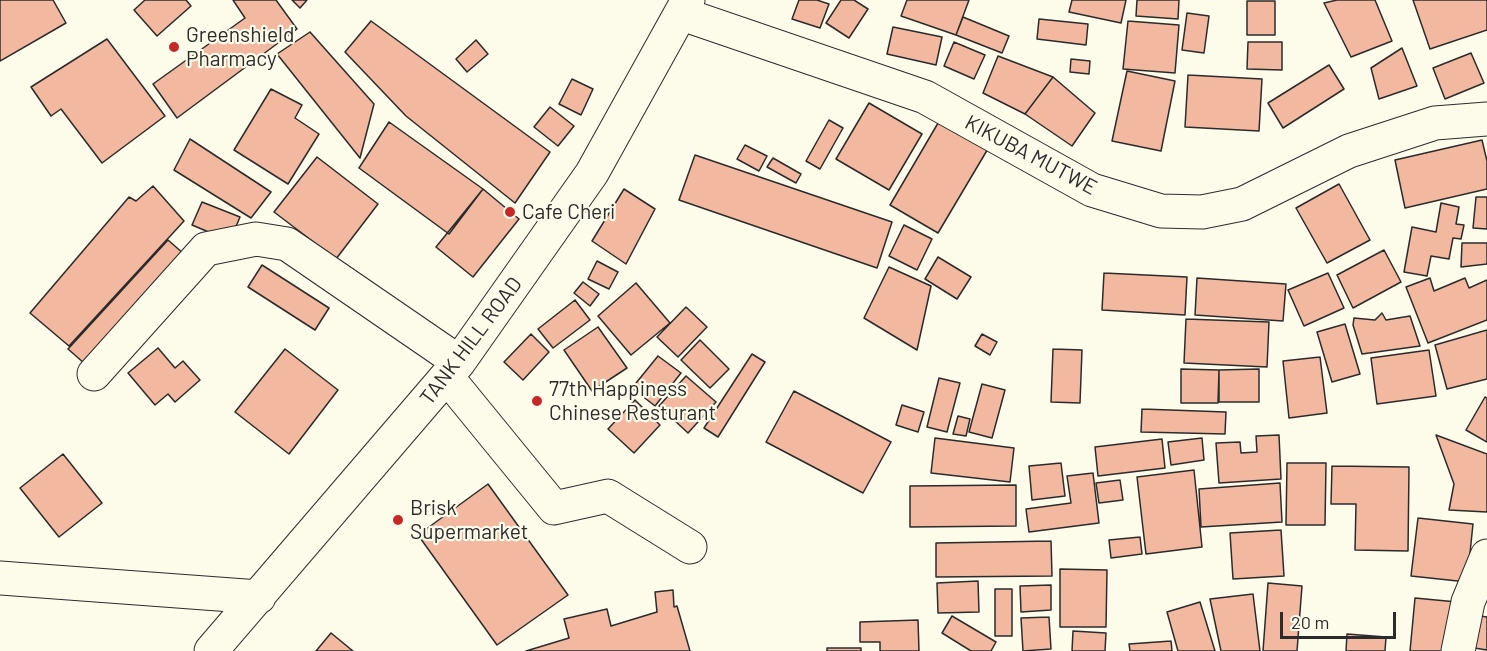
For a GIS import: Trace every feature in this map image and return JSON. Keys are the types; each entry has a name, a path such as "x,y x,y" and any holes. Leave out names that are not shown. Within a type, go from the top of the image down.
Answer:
{"street":[{"name":"KIKUBA MUTWE","path":"685,7 925,97 1092,190 1161,211 1202,212 1242,204 1349,151 1435,123 1487,119"},
{"name":"TANK HILL ROAD","path":"211,651 453,369 591,173 685,7"},
{"path":"94,374 206,249 256,239 287,244 353,286 453,369 554,508 608,496 690,547"},
{"path":"1458,651 1468,602 1487,556"},
{"path":"0,578 259,597"}],"building":[{"path":"0,0 53,0 66,23 0,61"},
{"path":"145,0 186,0 191,6 157,36 134,10"},
{"path":"233,0 276,0 297,29 177,118 153,84 245,18"},
{"path":"292,0 307,0 300,8"},
{"path":"799,0 817,0 829,4 820,28 792,19"},
{"path":"841,0 854,0 868,9 849,38 826,23"},
{"path":"907,0 969,0 956,35 901,16"},
{"path":"1072,0 1126,0 1121,23 1069,12"},
{"path":"1137,0 1179,0 1178,19 1136,16"},
{"path":"1337,0 1375,0 1392,41 1351,57 1324,3"},
{"path":"1413,0 1487,0 1487,30 1430,49"},
{"path":"1247,1 1275,1 1275,35 1247,35"},
{"path":"1187,13 1209,16 1204,53 1182,50"},
{"path":"963,17 1009,36 1002,53 956,35"},
{"path":"1039,19 1088,24 1086,45 1037,39"},
{"path":"371,21 550,152 515,203 406,116 345,52"},
{"path":"1128,21 1179,25 1175,73 1123,69"},
{"path":"893,27 942,37 936,65 887,54"},
{"path":"310,32 374,104 360,158 277,54"},
{"path":"107,39 165,116 102,163 61,109 51,116 31,87"},
{"path":"476,40 488,54 467,72 456,59"},
{"path":"954,42 985,55 974,79 944,66"},
{"path":"1248,42 1282,42 1282,70 1247,69"},
{"path":"1402,48 1417,86 1379,99 1371,68"},
{"path":"1471,53 1484,83 1445,99 1433,68"},
{"path":"998,56 1053,77 1025,114 983,93"},
{"path":"1071,59 1090,61 1089,74 1070,72"},
{"path":"1329,65 1344,89 1283,128 1268,103"},
{"path":"1127,71 1175,81 1161,151 1112,141"},
{"path":"1188,75 1262,79 1259,131 1185,127"},
{"path":"1053,77 1095,113 1072,146 1025,114"},
{"path":"572,79 593,89 581,115 559,104"},
{"path":"271,89 302,105 295,118 319,134 288,184 234,150"},
{"path":"869,103 922,134 889,190 836,159"},
{"path":"550,107 574,126 558,146 534,127"},
{"path":"941,118 989,147 938,233 890,205"},
{"path":"829,120 843,128 820,169 806,161"},
{"path":"389,122 483,189 449,234 359,168"},
{"path":"190,139 271,192 251,218 174,170"},
{"path":"1482,140 1487,161 1487,189 1405,208 1395,160"},
{"path":"745,145 767,156 759,171 737,159"},
{"path":"695,155 892,222 877,268 679,200"},
{"path":"317,157 378,204 336,259 274,212"},
{"path":"773,158 801,174 796,183 767,167"},
{"path":"1339,184 1370,240 1327,263 1296,208"},
{"path":"153,186 184,221 69,346 30,313 129,197 136,201"},
{"path":"483,189 519,219 473,277 436,247"},
{"path":"624,189 655,209 626,264 592,241"},
{"path":"1476,197 1487,197 1487,229 1473,228"},
{"path":"202,202 240,217 230,241 192,225"},
{"path":"1441,203 1459,207 1456,224 1464,225 1461,239 1453,238 1449,259 1431,256 1427,276 1404,272 1412,227 1436,232"},
{"path":"904,225 932,239 917,270 889,256"},
{"path":"168,240 192,261 93,371 68,349"},
{"path":"1462,243 1487,243 1487,264 1461,267"},
{"path":"1384,250 1401,282 1353,308 1337,275"},
{"path":"938,257 971,277 957,299 925,279"},
{"path":"597,261 618,272 609,289 588,279"},
{"path":"262,265 329,308 315,330 248,287"},
{"path":"889,267 931,286 917,350 864,318"},
{"path":"1104,273 1187,277 1185,315 1102,310"},
{"path":"1328,273 1344,308 1304,326 1288,290"},
{"path":"1197,278 1286,284 1283,321 1195,315"},
{"path":"1430,278 1434,291 1465,278 1469,288 1487,280 1487,320 1428,343 1406,287"},
{"path":"583,282 599,294 590,306 574,293"},
{"path":"636,283 670,323 631,355 598,316"},
{"path":"575,300 590,320 553,348 538,329"},
{"path":"686,307 707,327 678,357 657,337"},
{"path":"1382,313 1386,320 1410,316 1420,346 1362,354 1353,325 1354,318 1375,320"},
{"path":"1186,319 1269,322 1267,367 1184,363"},
{"path":"1345,324 1360,374 1332,382 1317,332"},
{"path":"598,327 627,368 592,391 564,350"},
{"path":"1487,330 1487,379 1447,389 1435,345"},
{"path":"531,334 549,352 523,380 504,362"},
{"path":"982,334 997,342 990,355 975,346"},
{"path":"700,340 729,369 710,388 681,360"},
{"path":"158,348 175,368 183,361 200,380 175,402 168,394 155,405 128,373"},
{"path":"285,349 338,390 289,454 235,412"},
{"path":"1053,349 1082,350 1080,403 1051,402"},
{"path":"1429,350 1436,396 1377,404 1371,358"},
{"path":"752,354 765,362 718,437 704,428"},
{"path":"658,356 681,373 655,406 632,388"},
{"path":"1320,357 1327,413 1289,418 1283,361"},
{"path":"1181,369 1219,370 1218,403 1181,403"},
{"path":"1259,369 1259,402 1219,402 1219,370"},
{"path":"686,376 716,402 688,433 659,406"},
{"path":"939,378 960,383 947,432 927,427"},
{"path":"982,384 1005,390 992,438 969,432"},
{"path":"794,391 891,442 863,493 766,442"},
{"path":"1485,397 1487,398 1487,442 1466,430"},
{"path":"635,400 660,425 634,453 608,429"},
{"path":"902,405 924,412 918,432 896,425"},
{"path":"1142,409 1226,412 1225,434 1141,432"},
{"path":"958,416 970,419 966,436 953,434"},
{"path":"1279,435 1281,479 1219,483 1216,443 1240,442 1241,453 1257,452 1256,436"},
{"path":"1436,435 1487,454 1487,512 1449,510 1454,484"},
{"path":"935,438 1014,448 1010,482 931,473"},
{"path":"1202,438 1204,460 1171,465 1168,442"},
{"path":"1162,439 1165,468 1098,476 1095,447"},
{"path":"63,454 102,503 59,537 20,488"},
{"path":"1061,463 1065,496 1032,500 1029,466"},
{"path":"1287,463 1326,463 1325,525 1286,525"},
{"path":"1332,466 1409,467 1408,551 1355,550 1356,504 1331,504"},
{"path":"1194,470 1202,547 1146,554 1137,477"},
{"path":"1093,473 1099,523 1029,532 1026,509 1071,503 1067,476"},
{"path":"1120,480 1123,500 1099,503 1096,483"},
{"path":"1280,483 1282,522 1201,527 1199,489"},
{"path":"488,484 568,595 497,645 418,535"},
{"path":"1016,485 1016,526 910,527 910,486"},
{"path":"1418,518 1473,524 1467,582 1411,576"},
{"path":"1281,530 1284,576 1233,579 1230,533"},
{"path":"1140,537 1142,554 1111,558 1109,540"},
{"path":"1051,541 1052,576 936,577 936,543"},
{"path":"1060,569 1107,570 1106,627 1060,627"},
{"path":"978,581 979,612 938,613 937,583"},
{"path":"1268,583 1302,586 1297,651 1263,651"},
{"path":"1051,585 1051,610 1021,612 1020,586"},
{"path":"995,589 1012,589 1012,636 995,636"},
{"path":"673,590 674,607 677,606 690,651 526,651 569,638 564,619 607,609 611,626 657,612 655,592"},
{"path":"1253,594 1260,651 1221,651 1210,599"},
{"path":"1415,598 1457,602 1451,651 1410,651"},
{"path":"1200,602 1215,651 1178,651 1167,612"},
{"path":"1474,615 1487,617 1487,650 1468,647"},
{"path":"952,616 996,642 991,651 971,651 942,633"},
{"path":"1049,617 1051,649 1023,651 1021,618"},
{"path":"918,620 919,651 880,651 880,642 860,642 860,622"},
{"path":"1073,631 1106,633 1105,651 1072,651"},
{"path":"331,633 353,651 316,651"},
{"path":"1347,634 1386,637 1385,651 1346,651"},
{"path":"1171,641 1172,651 1130,651 1129,644"},
{"path":"827,648 861,648 861,651 827,651"}],"place":[{"name":"Greenshield Pharmacy","path":"174,47"},
{"name":"Cafe Cheri","path":"510,212"},
{"name":"77th Happiness Chinese Resturant","path":"537,401"},
{"name":"Brisk Supermarket","path":"398,520"}]}
